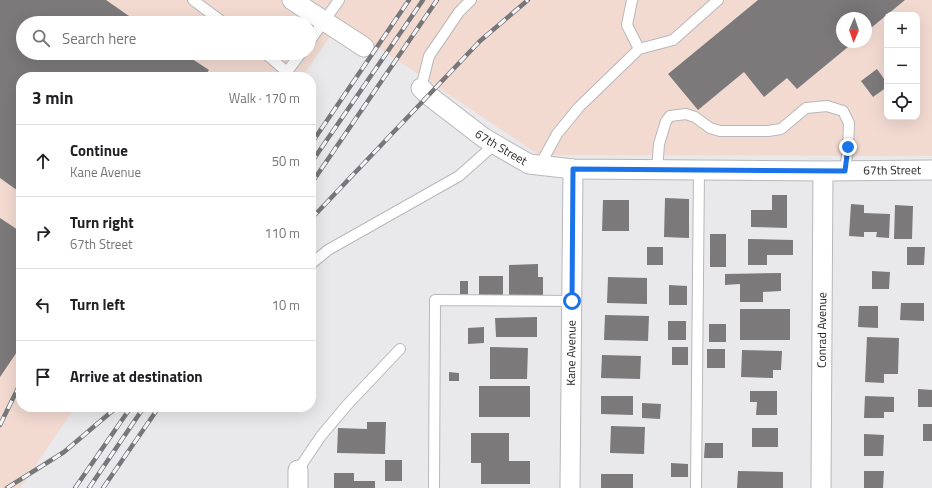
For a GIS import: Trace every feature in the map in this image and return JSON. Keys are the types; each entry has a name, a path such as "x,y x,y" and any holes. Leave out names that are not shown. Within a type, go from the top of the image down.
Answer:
{"street":[{"path":"292,0 364,47"},
{"name":"67th Street","path":"421,88 484,138 529,164 573,169 824,171 932,170"},
{"name":"Kane Avenue","path":"570,488 573,169"},
{"name":"Conrad Avenue","path":"821,488 824,171"}],"lane":[{"path":"193,0 215,16"},
{"path":"316,32 339,0"},
{"path":"421,88 429,56 459,12 471,0"},
{"path":"632,0 627,25 639,49"},
{"path":"540,165 557,134 579,107 639,49 673,40 718,0"},
{"path":"272,60 283,72"},
{"path":"287,72 296,60"},
{"path":"657,170 658,144 666,121 670,116 686,114 695,117 710,128 720,131 768,131 781,129 806,108 827,106 843,111 849,123 845,171"},
{"path":"316,260 328,250 458,176 494,144"},
{"path":"696,488 699,170"},
{"path":"434,488 435,300 572,301"},
{"path":"298,479 321,436 347,405 400,350"}],"shaded area":[{"path":"0,0 932,0 932,156 539,155 340,22 316,57 316,16 16,16 16,60 314,60 305,72 16,72 16,412 72,412 20,488 0,488"}],"building":[{"path":"0,0 106,0 129,16 16,16 16,60 194,60 209,70 208,72 16,72 16,189 0,178"},
{"path":"758,0 905,0 890,12 884,12 884,17 872,27 872,12 836,12 836,48 847,48 797,89 787,78 764,97 744,72 698,110 668,74"},
{"path":"877,69 884,79 884,89 873,97 861,81"},
{"path":"772,195 787,195 787,228 751,227 751,210 772,210"},
{"path":"665,198 689,199 689,238 664,237"},
{"path":"603,200 629,200 629,231 602,231"},
{"path":"851,204 864,205 864,213 890,214 889,238 876,237 877,232 864,232 864,237 849,236"},
{"path":"895,205 913,206 912,239 894,239"},
{"path":"0,218 16,229 16,353 0,377"},
{"path":"710,234 726,234 726,267 710,267"},
{"path":"748,239 793,240 793,255 767,255 767,265 748,265"},
{"path":"647,247 663,247 663,265 647,265"},
{"path":"907,247 925,247 924,265 907,265"},
{"path":"538,264 538,277 543,277 543,295 509,295 509,265"},
{"path":"872,271 890,272 889,289 872,289"},
{"path":"781,273 781,291 763,292 763,302 740,302 740,284 725,285 725,274"},
{"path":"479,276 503,276 503,295 479,295"},
{"path":"608,277 647,278 647,304 607,303"},
{"path":"460,281 468,281 468,294 460,294"},
{"path":"669,285 687,286 687,305 669,305"},
{"path":"901,303 924,303 924,321 900,320"},
{"path":"859,306 878,306 878,328 858,327"},
{"path":"740,309 790,309 790,340 740,340"},
{"path":"605,315 649,316 648,341 604,340"},
{"path":"537,317 537,337 496,337 495,318"},
{"path":"668,321 686,321 686,340 668,340"},
{"path":"709,324 726,324 726,342 709,342"},
{"path":"484,327 484,343 468,344 468,328"},
{"path":"867,337 899,338 898,374 884,374 884,383 865,382"},
{"path":"490,347 528,348 527,379 490,379"},
{"path":"672,347 688,347 688,365 672,365"},
{"path":"707,349 725,349 725,368 707,368"},
{"path":"742,350 782,351 781,370 773,370 773,378 741,377"},
{"path":"602,355 641,356 640,379 601,378"},
{"path":"449,372 459,373 459,381 449,381"},
{"path":"479,386 530,386 530,417 479,417"},
{"path":"918,389 932,390 932,407 918,407"},
{"path":"750,391 777,391 777,415 756,415 757,402 750,402"},
{"path":"601,396 633,396 633,415 601,414"},
{"path":"865,396 894,397 894,412 884,412 884,418 864,418"},
{"path":"642,403 661,404 660,419 642,418"},
{"path":"367,422 386,422 385,454 337,453 338,428 367,429"},
{"path":"923,424 932,424 932,441 923,441"},
{"path":"611,426 645,427 644,454 610,453"},
{"path":"752,428 778,428 778,447 752,447"},
{"path":"471,433 509,433 509,461 530,461 530,484 481,484 481,463 471,463"},
{"path":"864,434 884,435 883,456 864,456"},
{"path":"705,443 723,443 723,458 704,458"},
{"path":"385,460 402,460 402,481 385,481"},
{"path":"671,463 688,464 688,477 671,477"},
{"path":"738,471 783,472 783,488 737,488"},
{"path":"864,471 884,471 883,488 864,488"},
{"path":"334,473 354,473 354,481 375,481 375,488 334,488"},
{"path":"601,474 633,474 633,488 601,488"}],"railway":[{"path":"316,137 409,0"},
{"path":"316,156 423,0"},
{"path":"316,177 437,0"},
{"path":"316,214 480,41 528,0"},
{"path":"0,425 16,392"},
{"path":"7,488 64,452 111,412"},
{"path":"75,488 128,412"},
{"path":"89,488 141,412"},
{"path":"103,488 156,412"}],"route":[{"path":"572,301 573,169 845,171 848,147"}]}
